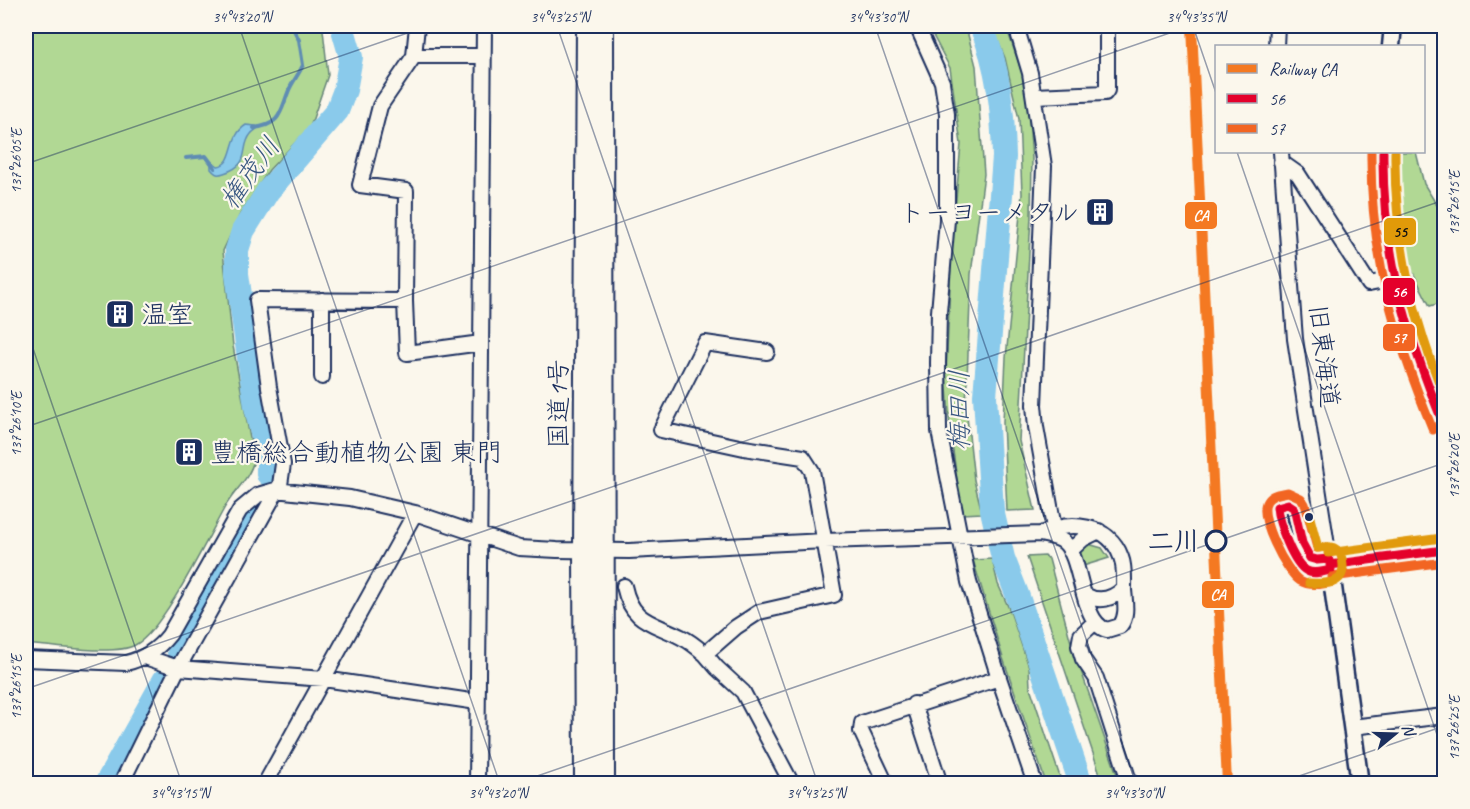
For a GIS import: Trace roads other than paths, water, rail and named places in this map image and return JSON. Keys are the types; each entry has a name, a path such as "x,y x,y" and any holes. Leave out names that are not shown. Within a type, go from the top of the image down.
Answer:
{"highway":[{"name":"国道1号","path":"587,26 593,550 604,783"},
{"name":"国道1号","path":"585,783 593,550 603,26"}],"main road":[{"path":"1391,45 1393,26"},
{"path":"1383,153 1386,221 1394,279 1410,337 1444,425"},
{"path":"1330,565 1360,783"}],"street":[{"path":"417,26 414,56 380,106 360,185 406,191 407,353 481,343"},
{"path":"477,783 484,26"},
{"path":"917,26 942,81 947,114 947,220 939,322 939,431 963,537 969,582 1035,783"},
{"path":"1016,26 1030,73 1044,166 1034,405 1054,528"},
{"path":"1034,96 1105,93 1107,88 1107,26"},
{"path":"1276,45 1278,26"},
{"path":"414,56 483,56"},
{"path":"1281,157 1298,174 1369,284 1394,279"},
{"name":"旧東海道","path":"1281,157 1295,339 1330,565"},
{"path":"121,783 178,668 278,490 283,464 257,300 405,301"},
{"path":"322,300 322,376"},
{"path":"705,654 736,627 759,612 834,595 812,471 803,458 661,430 705,343 767,352"},
{"path":"26,658 126,663 145,657 162,644 169,635 240,510 258,495 278,490 350,498 415,513 519,548 593,550 738,547 825,541 1041,534 1061,540 1070,551 1095,622 1107,630 1121,625 1125,614 1121,556 1112,542 1099,531 1086,527 1054,528 1041,534"},
{"path":"1330,565 1309,557 1305,551 1294,508 1288,504 1277,507 1280,527 1304,568 1311,572 1330,565 1444,550"},
{"path":"266,783 415,513"},
{"path":"1070,551 1083,539 1099,531"},
{"path":"624,585 630,605 641,619 682,637 705,654 743,692 792,783"},
{"path":"1084,595 1105,599 1116,595 1124,588"},
{"path":"1095,622 1081,635 1078,642 1079,650 1096,678 1130,783"},
{"path":"145,657 178,668 324,679 477,702"},
{"path":"886,783 861,731 861,725 866,720 999,678"},
{"path":"914,704 940,783"},
{"path":"1352,727 1444,716"}],"water":[{"path":"246,125 258,128 248,139 239,165 222,174 216,173 211,169 211,165 213,162 218,166 224,164 230,155 236,136"}],"waterway":[{"path":"254,128 270,123 279,116 289,90 303,65 299,40 292,26"},
{"name":"権茂川","path":"268,474 268,460 256,407 237,274 237,250 243,231 268,191 337,111 345,90 351,57 342,26"},
{"name":"梅田川","path":"981,26 992,57 999,90 1004,157 985,396 992,510 1003,558 1081,784"},
{"path":"186,158 206,156 215,168"},
{"name":"権茂川","path":"179,652 252,518"},
{"name":"権茂川","path":"106,784 165,679"}],"rail line":[{"name":"CA","path":"1192,26 1227,784"}],"place":[{"name":"トーヨーメタル","path":"1100,212"},
{"name":"温室","path":"120,314"},
{"name":"豊橋総合動植物公園 東門","path":"189,452"},
{"name":"二川","path":"1216,541"}]}
